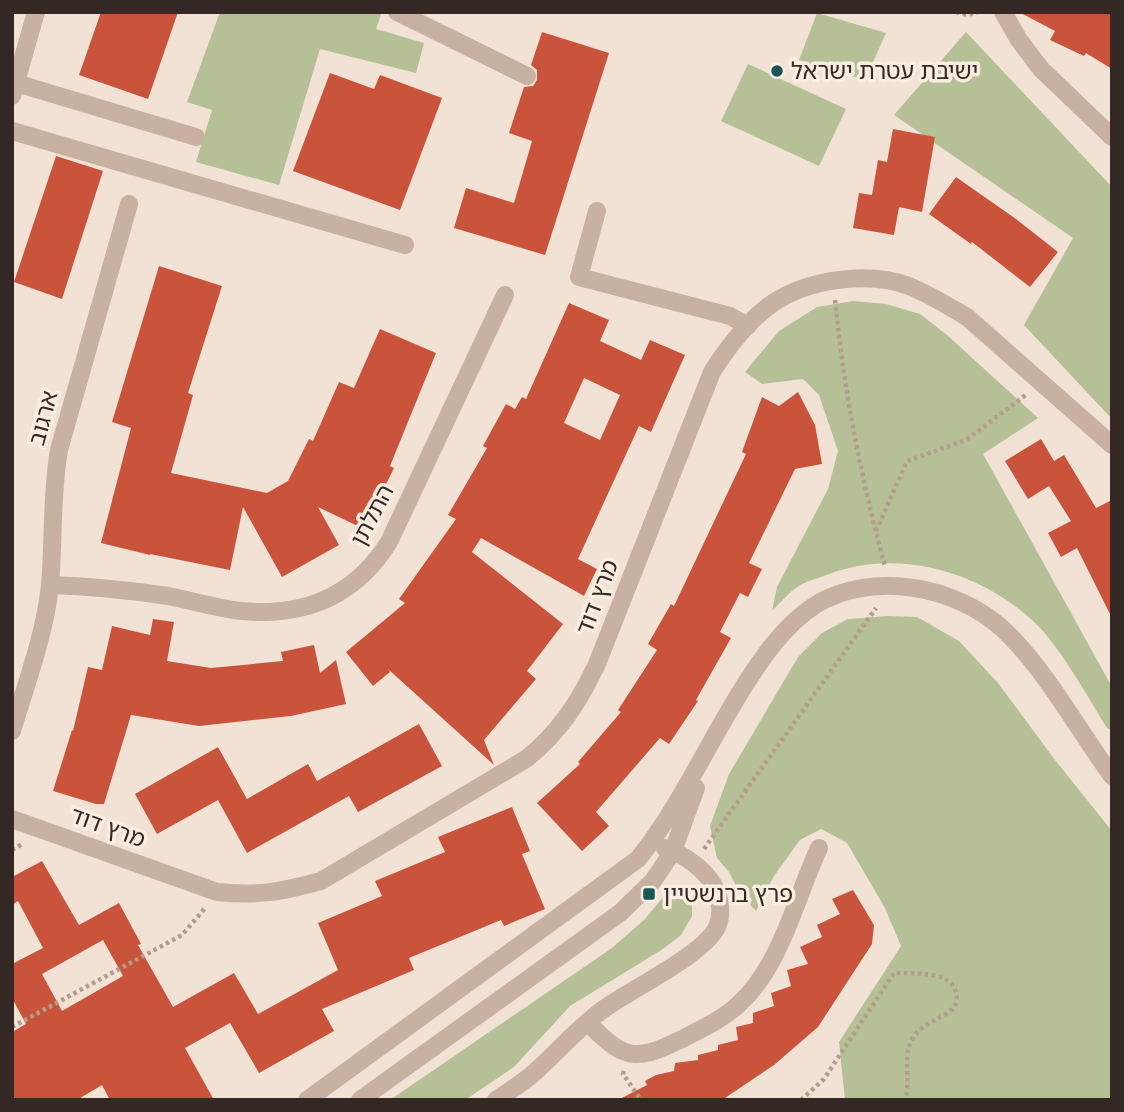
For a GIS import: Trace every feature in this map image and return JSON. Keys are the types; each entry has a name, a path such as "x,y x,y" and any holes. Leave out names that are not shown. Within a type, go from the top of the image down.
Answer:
{"street":[{"path":"36,12 14,89 196,137"},
{"path":"1003,12 1019,40 1041,69 1112,137"},
{"path":"397,13 527,76"},
{"path":"12,131 405,245"},
{"name":"ארגוב","path":"12,731 39,636 50,585 53,485 59,450 129,204"},
{"path":"597,211 579,277 730,316 748,326"},
{"name":"מרץ דוד","path":"12,819 217,892 248,895 284,892 321,881 526,759 547,742 566,720 584,692 712,372 729,346 772,304 820,284 846,280 888,282 907,286 940,301 967,317 1112,445"},
{"name":"התלתן","path":"50,585 127,589 241,611 282,612 312,606 341,592 376,563 389,542 505,295"},
{"path":"307,1100 638,859 687,788 712,740 760,662 783,633 804,614 826,600 853,590 891,587 928,590 954,597 982,612 1011,636 1037,668 1112,776"},
{"path":"360,1100 620,913 653,881 673,851 712,740"},
{"path":"496,1100 532,1075 602,1010 701,945 717,928 719,898 701,869 673,851 651,843"},
{"path":"588,1023 617,1050 629,1054 645,1054 718,1021 741,1003 760,980 780,944 819,848"}],"path":[{"path":"956,12 967,15 978,12"},
{"path":"694,864 891,587 876,531 842,369 834,282"},
{"path":"876,531 907,461 966,440 1041,383"},
{"path":"12,1027 182,935 217,892"},
{"path":"801,1100 824,1079 894,973 937,976 949,980 956,988 958,1000 952,1010 917,1030 909,1045 908,1090 905,1100"},
{"path":"629,1054 623,1074 641,1100"}],"green space":[{"path":"220,12 382,12 376,29 424,43 416,73 320,49 279,185 196,162 212,110 187,102"},
{"path":"817,13 886,33 865,80 799,60"},
{"path":"966,32 1112,187 1112,419 1024,325 1073,238 894,115"},
{"path":"748,64 846,109 819,166 721,121"},
{"path":"853,301 886,304 920,314 1038,418 983,454 1112,687 1112,731 1107,728 1052,642 1031,619 1009,602 960,576 906,564 851,568 802,584 772,611 777,587 828,489 838,451 819,395 803,379 762,384 745,372 779,331 817,307"},
{"path":"917,617 959,641 998,683 1112,831 1112,1100 845,1100 839,1042 901,946 885,908 847,843 821,829 800,840 774,876 756,911 741,895 729,872 717,858 710,826 729,774 798,657 822,633 848,619"},
{"path":"672,886 685,890 692,900 692,916 681,935 570,1006 514,1067 465,1100 390,1100 612,948 645,919"}],"building":[{"path":"101,12 178,12 148,99 79,75"},
{"path":"1019,12 1112,12 1112,69 1086,53 1084,56 1050,40 1055,31"},
{"path":"542,32 609,53 545,255 454,228 466,188 514,203 532,141 509,133 524,87 533,86 537,80 537,70 531,65"},
{"path":"330,73 374,89 380,75 442,98 400,210 293,171"},
{"path":"893,129 935,137 922,212 899,207 894,235 853,228 859,193 872,195 878,160 887,162"},
{"path":"56,156 103,171 62,299 14,282"},
{"path":"956,177 1058,252 1030,287 972,242 971,244 929,214"},
{"path":"159,266 222,286 188,393 193,395 171,473 267,493 288,481 309,439 313,441 339,382 354,388 380,329 436,353 390,466 394,468 364,529 318,507 339,545 282,577 243,507 230,570 101,543 131,428 112,422"},
{"path":"569,303 609,320 600,341 641,360 650,340 685,355 651,432 639,426 578,559 597,569 584,596 481,538 472,552 563,624 527,671 536,679 484,740 494,765 388,669 390,672 373,686 346,652 405,603 399,599 456,519 448,515 487,448 483,446 506,404 515,409 522,397 526,399","holes":["584,378 620,395 600,440 564,423"]},
{"path":"798,392 815,425 822,464 795,469 749,563 762,569 748,597 740,593 720,632 731,638 696,700 698,701 669,744 660,738 596,812 609,826 582,851 537,803 580,764 578,762 621,712 618,710 657,650 648,644 671,604 674,606 746,454 742,452 762,397 779,406"},
{"path":"1041,439 1054,461 1064,455 1096,508 1112,500 1112,618 1077,548 1061,557 1048,533 1071,521 1049,486 1028,499 1005,461"},
{"path":"153,619 174,622 167,661 211,668 283,661 281,652 314,645 320,673 336,660 346,704 291,716 199,726 131,715 104,804 53,791 73,731 88,667 102,670 112,626 150,635"},
{"path":"419,724 442,766 358,812 349,796 247,853 218,800 157,834 135,794 218,747 247,799 308,764 317,781"},
{"path":"512,807 530,851 522,854 545,909 504,926 501,920 409,958 414,970 322,1009 334,1031 259,1073 230,1023 185,1048 214,1100 110,1100 102,1085 77,1100 12,1100 12,1032 26,1024 12,998 12,964 43,948 18,901 12,905 12,877 42,861 79,925 119,903 141,944 138,945 173,1007 234,973 258,1014 338,970 318,923 382,896 375,881 445,852 438,837","holes":["103,940 123,976 62,1011 42,974"]},
{"path":"853,890 874,925 872,944 818,1027 774,1065 722,1100 618,1100 647,1085 645,1081 656,1075 674,1071 675,1063 698,1060 698,1055 718,1050 718,1045 738,1040 736,1027 753,1023 753,1013 774,1006 771,993 791,986 787,970 808,964 800,947 822,937 817,925 840,914 832,899"}],"place":[{"name":"ישיבת עטרת ישראל","path":"777,71"},
{"name":"פרץ ברנשטיין","path":"649,894"}]}
